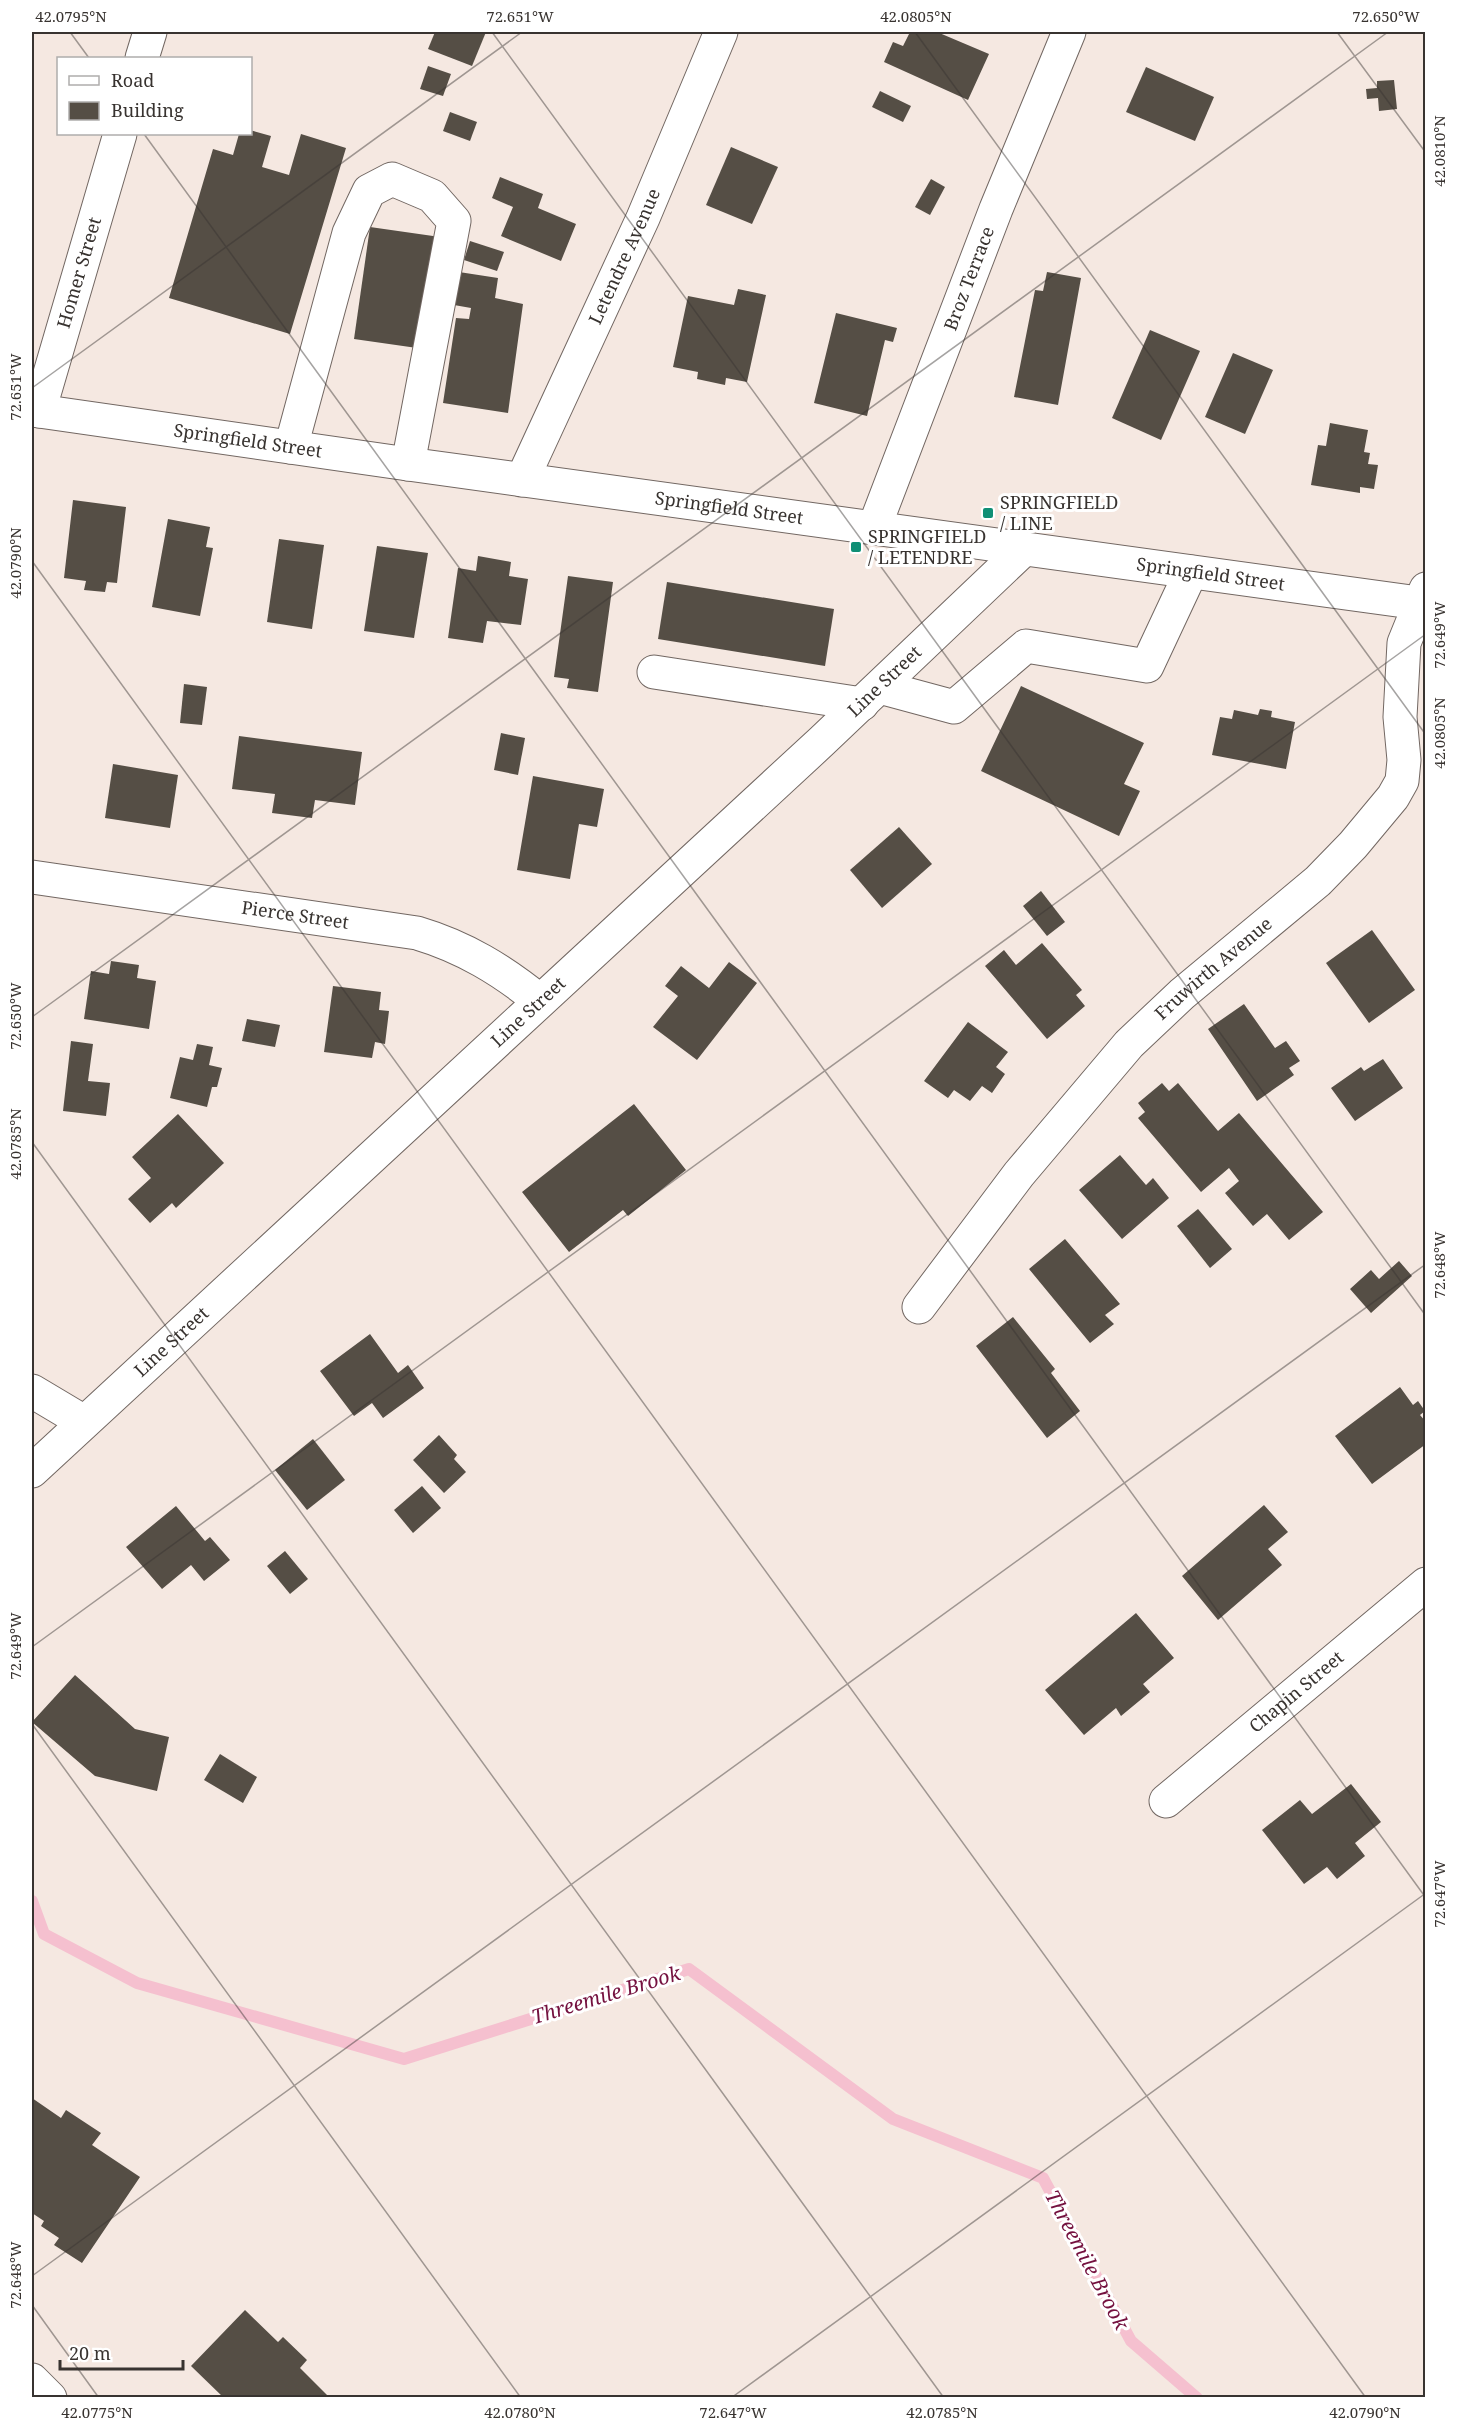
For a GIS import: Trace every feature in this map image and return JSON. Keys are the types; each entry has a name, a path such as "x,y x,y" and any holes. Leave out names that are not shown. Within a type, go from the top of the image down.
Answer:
{"street":[{"path":"142,57 150,32"},
{"name":"Letendre Avenue","path":"522,480 643,218 722,32"},
{"name":"Broz Terrace","path":"874,528 996,209 1069,32"},
{"name":"Homer Street","path":"35,410 120,135"},
{"path":"291,447 350,233 369,191 392,179 432,196 454,221 408,464"},
{"name":"Springfield Street","path":"35,410 1191,572 1423,599"},
{"name":"Line Street","path":"32,1471 871,695 1024,549"},
{"path":"654,672 871,695 954,707 1026,646 1148,666 1191,572"},
{"name":"Fruwirth Avenue","path":"919,1307 1019,1174 1129,1044 1182,994 1318,881 1353,845 1393,797 1402,781 1404,760 1400,717 1404,643 1423,599"},
{"name":"Pierce Street","path":"32,878 417,933 442,941 489,963 540,1001"},
{"path":"32,1391 84,1422"},
{"name":"Chapin Street","path":"1166,1801 1425,1584"},
{"path":"32,2380 50,2397"}],"building":[{"path":"435,32 486,32 472,66 428,49"},
{"path":"910,32 937,32 989,54 968,100 884,62 893,42 903,46"},
{"path":"428,66 451,74 443,96 420,89"},
{"path":"1146,67 1214,97 1195,141 1126,112"},
{"path":"1394,80 1397,109 1379,111 1378,98 1367,99 1366,89 1377,88 1377,81"},
{"path":"880,91 911,106 903,122 872,107"},
{"path":"450,112 477,122 470,141 443,131"},
{"path":"252,131 271,136 262,167 289,175 301,134 346,148 290,334 169,298 213,149 233,155 239,135 252,135"},
{"path":"731,147 778,167 752,224 706,205"},
{"path":"500,177 543,194 538,208 576,224 561,261 501,236 513,207 492,198"},
{"path":"931,179 945,187 930,215 915,207"},
{"path":"370,227 440,237 424,349 354,339"},
{"path":"470,241 504,252 497,271 464,260"},
{"path":"459,272 498,278 495,298 523,304 508,413 443,403 456,318 469,319 471,308 454,305"},
{"path":"1047,272 1081,278 1058,405 1014,397 1035,290 1043,291"},
{"path":"738,289 766,295 747,382 726,378 725,385 697,379 698,372 673,367 688,296 734,305"},
{"path":"836,313 897,328 893,342 885,340 867,416 814,403"},
{"path":"1150,330 1200,351 1161,440 1112,418"},
{"path":"1233,353 1273,370 1245,434 1205,417"},
{"path":"1330,423 1368,430 1364,452 1370,453 1368,464 1378,465 1374,489 1360,487 1360,493 1311,485 1318,445 1326,446"},
{"path":"73,500 126,507 117,583 107,582 105,592 84,590 86,581 64,578"},
{"path":"168,519 210,527 206,547 213,548 200,616 152,607"},
{"path":"279,539 324,545 312,629 267,622"},
{"path":"377,546 428,553 414,638 364,631"},
{"path":"478,556 511,562 509,576 528,579 521,625 487,621 483,643 448,638 458,568 476,571"},
{"path":"568,576 613,582 598,692 567,688 569,679 554,677"},
{"path":"667,582 834,609 825,666 658,639"},
{"path":"184,684 207,687 202,725 180,723"},
{"path":"1021,686 1144,743 1124,784 1140,791 1119,836 981,771"},
{"path":"1260,709 1272,711 1271,717 1295,722 1286,769 1212,755 1220,717 1232,719 1234,710 1258,715"},
{"path":"501,733 525,738 518,775 494,770"},
{"path":"239,736 362,752 355,805 315,800 312,818 272,813 275,794 232,789"},
{"path":"113,764 178,775 170,828 105,818"},
{"path":"533,776 604,789 597,827 579,824 570,879 517,870"},
{"path":"899,827 932,864 882,908 850,870"},
{"path":"1041,891 1065,922 1047,936 1023,906"},
{"path":"1372,930 1415,990 1369,1023 1326,963"},
{"path":"1042,943 1082,990 1076,995 1085,1006 1047,1039 985,966 1004,950 1016,965"},
{"path":"111,961 139,965 137,978 156,981 149,1029 84,1019 91,971 109,974"},
{"path":"729,962 757,983 697,1060 653,1027 678,996 665,986 681,966 709,988"},
{"path":"333,986 381,992 379,1010 389,1011 385,1044 375,1042 372,1058 324,1052"},
{"path":"1244,1004 1275,1048 1286,1041 1300,1061 1289,1068 1294,1075 1257,1101 1208,1029"},
{"path":"247,1019 280,1025 275,1047 242,1041"},
{"path":"968,1022 1008,1052 996,1067 1005,1074 992,1093 982,1086 970,1101 954,1090 948,1098 924,1081"},
{"path":"71,1041 93,1044 88,1081 110,1083 106,1116 63,1111"},
{"path":"197,1044 213,1047 209,1065 222,1068 217,1087 212,1087 207,1107 170,1098 180,1057 193,1060"},
{"path":"1383,1059 1403,1088 1355,1121 1331,1088 1361,1067 1364,1071"},
{"path":"1162,1083 1169,1091 1178,1083 1218,1131 1239,1113 1323,1212 1289,1240 1267,1214 1253,1226 1225,1193 1239,1181 1229,1168 1201,1192 1138,1118 1145,1112 1138,1103"},
{"path":"634,1104 686,1170 628,1216 623,1210 569,1252 522,1192"},
{"path":"178,1114 224,1163 176,1208 172,1203 150,1223 128,1199 151,1178 132,1157"},
{"path":"1120,1155 1146,1185 1153,1178 1169,1198 1122,1239 1079,1190"},
{"path":"1198,1209 1232,1249 1210,1268 1177,1226"},
{"path":"1065,1239 1120,1304 1105,1315 1114,1324 1090,1343 1029,1269"},
{"path":"1399,1261 1412,1276 1371,1313 1350,1289 1371,1270 1379,1279"},
{"path":"1013,1317 1055,1369 1051,1373 1080,1411 1047,1438 976,1346"},
{"path":"370,1334 398,1373 408,1365 424,1388 383,1418 372,1403 354,1416 320,1371"},
{"path":"1400,1387 1413,1405 1418,1401 1425,1411 1420,1415 1426,1422 1426,1444 1372,1484 1335,1436"},
{"path":"439,1435 457,1455 454,1459 466,1472 444,1493 413,1460"},
{"path":"313,1439 345,1480 307,1510 275,1470"},
{"path":"422,1486 441,1508 413,1533 394,1510"},
{"path":"1264,1505 1288,1532 1268,1549 1282,1565 1218,1620 1182,1576"},
{"path":"176,1506 205,1541 210,1537 230,1560 204,1581 191,1565 162,1589 126,1547"},
{"path":"285,1551 308,1579 290,1594 267,1566"},
{"path":"1136,1613 1174,1658 1143,1684 1150,1692 1121,1716 1116,1708 1084,1735 1045,1690"},
{"path":"75,1675 135,1729 169,1737 157,1791 95,1776 32,1722"},
{"path":"220,1754 257,1777 243,1803 204,1780"},
{"path":"1351,1784 1381,1822 1355,1843 1365,1856 1337,1879 1327,1867 1304,1884 1262,1830 1300,1800 1312,1814"},
{"path":"32,2098 61,2118 66,2110 101,2133 92,2145 140,2177 82,2263 54,2245 59,2238 41,2226 44,2221 32,2213"},
{"path":"245,2310 278,2342 283,2337 307,2360 300,2368 330,2398 224,2398 191,2366"}],"waterway":[{"name":"Threemile Brook","path":"32,1901 44,1934 137,1983 404,2059 689,1969 893,2119 1043,2178 1131,2341 1197,2398"}],"place":[{"name":"SPRINGFIELD / LINE","path":"988,513"},
{"name":"SPRINGFIELD / LETENDRE","path":"856,547"}]}
